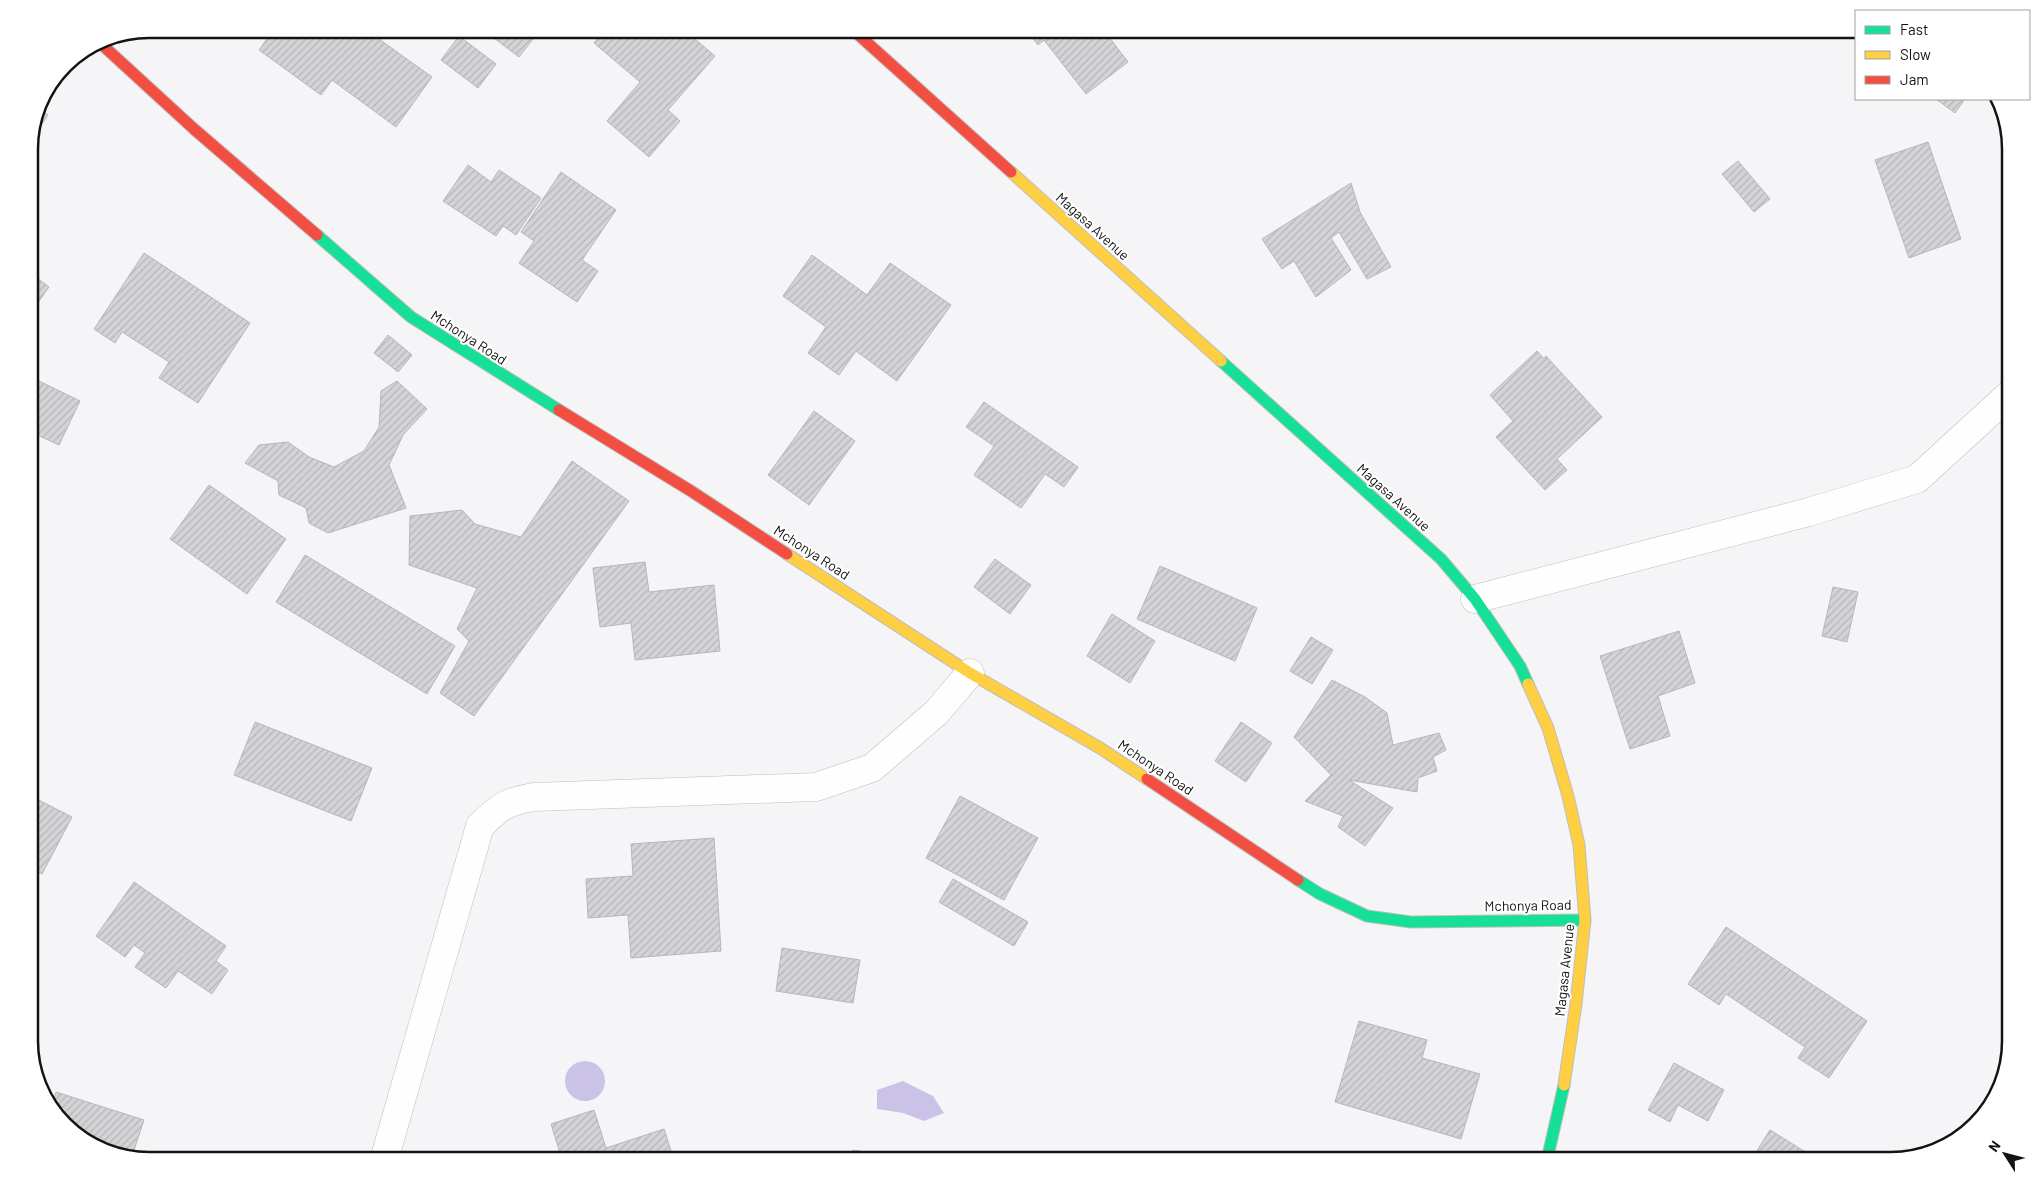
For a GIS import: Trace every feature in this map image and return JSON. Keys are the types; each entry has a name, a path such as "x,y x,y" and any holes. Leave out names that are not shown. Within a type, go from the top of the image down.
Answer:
{"street":[{"name":"Magasa Avenue","path":"862,38 1441,559 1475,600 1520,666 1548,728 1568,796 1579,845 1585,920 1566,1079 1549,1152"},
{"name":"Mchonya Road","path":"104,47 194,129 411,317 501,375 699,496 970,673 1100,748 1320,894 1367,916 1411,922 1585,920"},
{"path":"1475,600 1809,512 1916,479 2002,401"},
{"path":"386,1152 480,826 500,807 511,801 534,797 816,787 872,768 938,712 970,673"}],"shaded area":[{"path":"589,1061 596,1064 602,1070 605,1081 604,1089 596,1098 589,1101 581,1101 574,1098 566,1089 565,1077 568,1070 577,1062"},
{"path":"903,1081 933,1096 944,1113 924,1121 903,1113 877,1109 877,1090"}],"building":[{"path":"268,38 378,38 432,77 396,127 332,80 321,95 259,50"},
{"path":"458,38 462,38 496,64 478,88 441,60"},
{"path":"494,38 534,38 519,57"},
{"path":"598,38 694,38 715,56 668,110 680,121 649,157 607,121 640,82 594,43"},
{"path":"1033,38 1110,38 1128,62 1086,94 1044,40 1038,45"},
{"path":"1937,100 1964,100 1955,113"},
{"path":"44,112 48,115 39,128"},
{"path":"1928,142 1961,239 1909,258 1875,160"},
{"path":"1738,161 1770,199 1754,212 1722,174"},
{"path":"468,165 491,182 499,170 541,198 516,235 503,226 496,236 443,201"},
{"path":"561,172 616,210 582,260 598,271 577,302 519,263 534,241 521,232"},
{"path":"1351,183 1360,212 1391,267 1367,279 1339,232 1331,238 1351,270 1316,297 1294,261 1282,269 1262,239"},
{"path":"144,253 250,323 198,403 159,378 169,362 122,332 115,343 94,329"},
{"path":"812,255 867,295 890,263 951,305 897,381 856,351 839,375 808,353 826,327 783,296"},
{"path":"38,279 49,287 38,303"},
{"path":"388,335 412,355 398,372 374,353"},
{"path":"1537,351 1544,359 1546,356 1602,417 1557,459 1567,470 1545,490 1496,437 1513,421 1490,395"},
{"path":"39,381 80,401 59,445 38,435"},
{"path":"397,381 427,409 403,435 389,465 406,508 328,533 309,523 306,508 279,495 278,481 245,463 259,445 288,442 309,457 334,467 364,451 379,427 381,391"},
{"path":"984,402 1078,467 1064,487 1045,474 1021,508 974,475 994,446 966,427"},
{"path":"814,411 855,441 809,505 768,475"},
{"path":"572,461 629,501 474,716 440,693 469,641 457,629 477,588 409,565 410,516 462,510 475,524 521,537"},
{"path":"209,485 286,539 247,594 170,539"},
{"path":"305,555 455,646 427,694 276,602"},
{"path":"995,559 1031,585 1010,614 974,587"},
{"path":"645,562 649,592 714,585 720,651 635,660 631,623 600,627 593,568"},
{"path":"1160,566 1257,608 1235,661 1137,619"},
{"path":"1833,587 1858,592 1847,642 1822,636"},
{"path":"1112,614 1155,641 1130,683 1087,656"},
{"path":"1679,631 1695,683 1658,696 1670,736 1630,749 1600,656"},
{"path":"1311,637 1333,650 1312,684 1290,671"},
{"path":"1332,680 1365,697 1387,713 1393,745 1439,733 1446,750 1433,757 1437,771 1418,778 1417,792 1349,780 1393,808 1365,846 1338,827 1343,816 1305,801 1331,775 1294,737"},
{"path":"255,722 372,768 351,821 234,775"},
{"path":"1241,722 1272,743 1246,782 1215,761"},
{"path":"960,796 1038,838 1004,900 926,858"},
{"path":"38,800 72,817 42,874 38,872"},
{"path":"714,838 721,951 631,958 628,915 588,918 586,879 633,876 631,844"},
{"path":"953,879 1028,922 1014,946 939,902"},
{"path":"134,882 226,946 216,961 228,970 212,994 178,971 166,988 135,967 145,953 134,945 125,957 96,936"},
{"path":"1726,927 1867,1021 1829,1078 1798,1058 1805,1047 1726,994 1719,1005 1688,984"},
{"path":"782,948 860,960 853,1003 776,991"},
{"path":"1359,1021 1427,1040 1422,1058 1480,1074 1461,1139 1335,1102"},
{"path":"1674,1063 1724,1090 1708,1121 1678,1105 1670,1122 1648,1110"},
{"path":"56,1092 144,1120 134,1151 120,1148 93,1137 75,1124 54,1099"},
{"path":"594,1110 606,1148 664,1129 671,1152 560,1152 551,1124"},
{"path":"1770,1130 1804,1151 1803,1152 1756,1152"}],"traffic: fast":[{"path":"317,235 411,317 559,410"},
{"path":"1221,361 1441,559 1475,599 1520,666 1528,684"},
{"path":"1298,880 1320,894 1367,916 1411,922 1585,920"},
{"path":"1549,1152 1564,1085"}],"traffic: slow":[{"path":"1011,172 1221,361"},
{"path":"787,554 970,673 1100,748 1147,779"},
{"path":"1528,684 1548,728 1568,796 1579,845 1585,920 1576,1004 1564,1085"}],"traffic: jam":[{"path":"862,38 1011,172"},
{"path":"104,47 194,129 317,235"},
{"path":"559,410 691,491 787,554"},
{"path":"1147,779 1298,880"}]}
